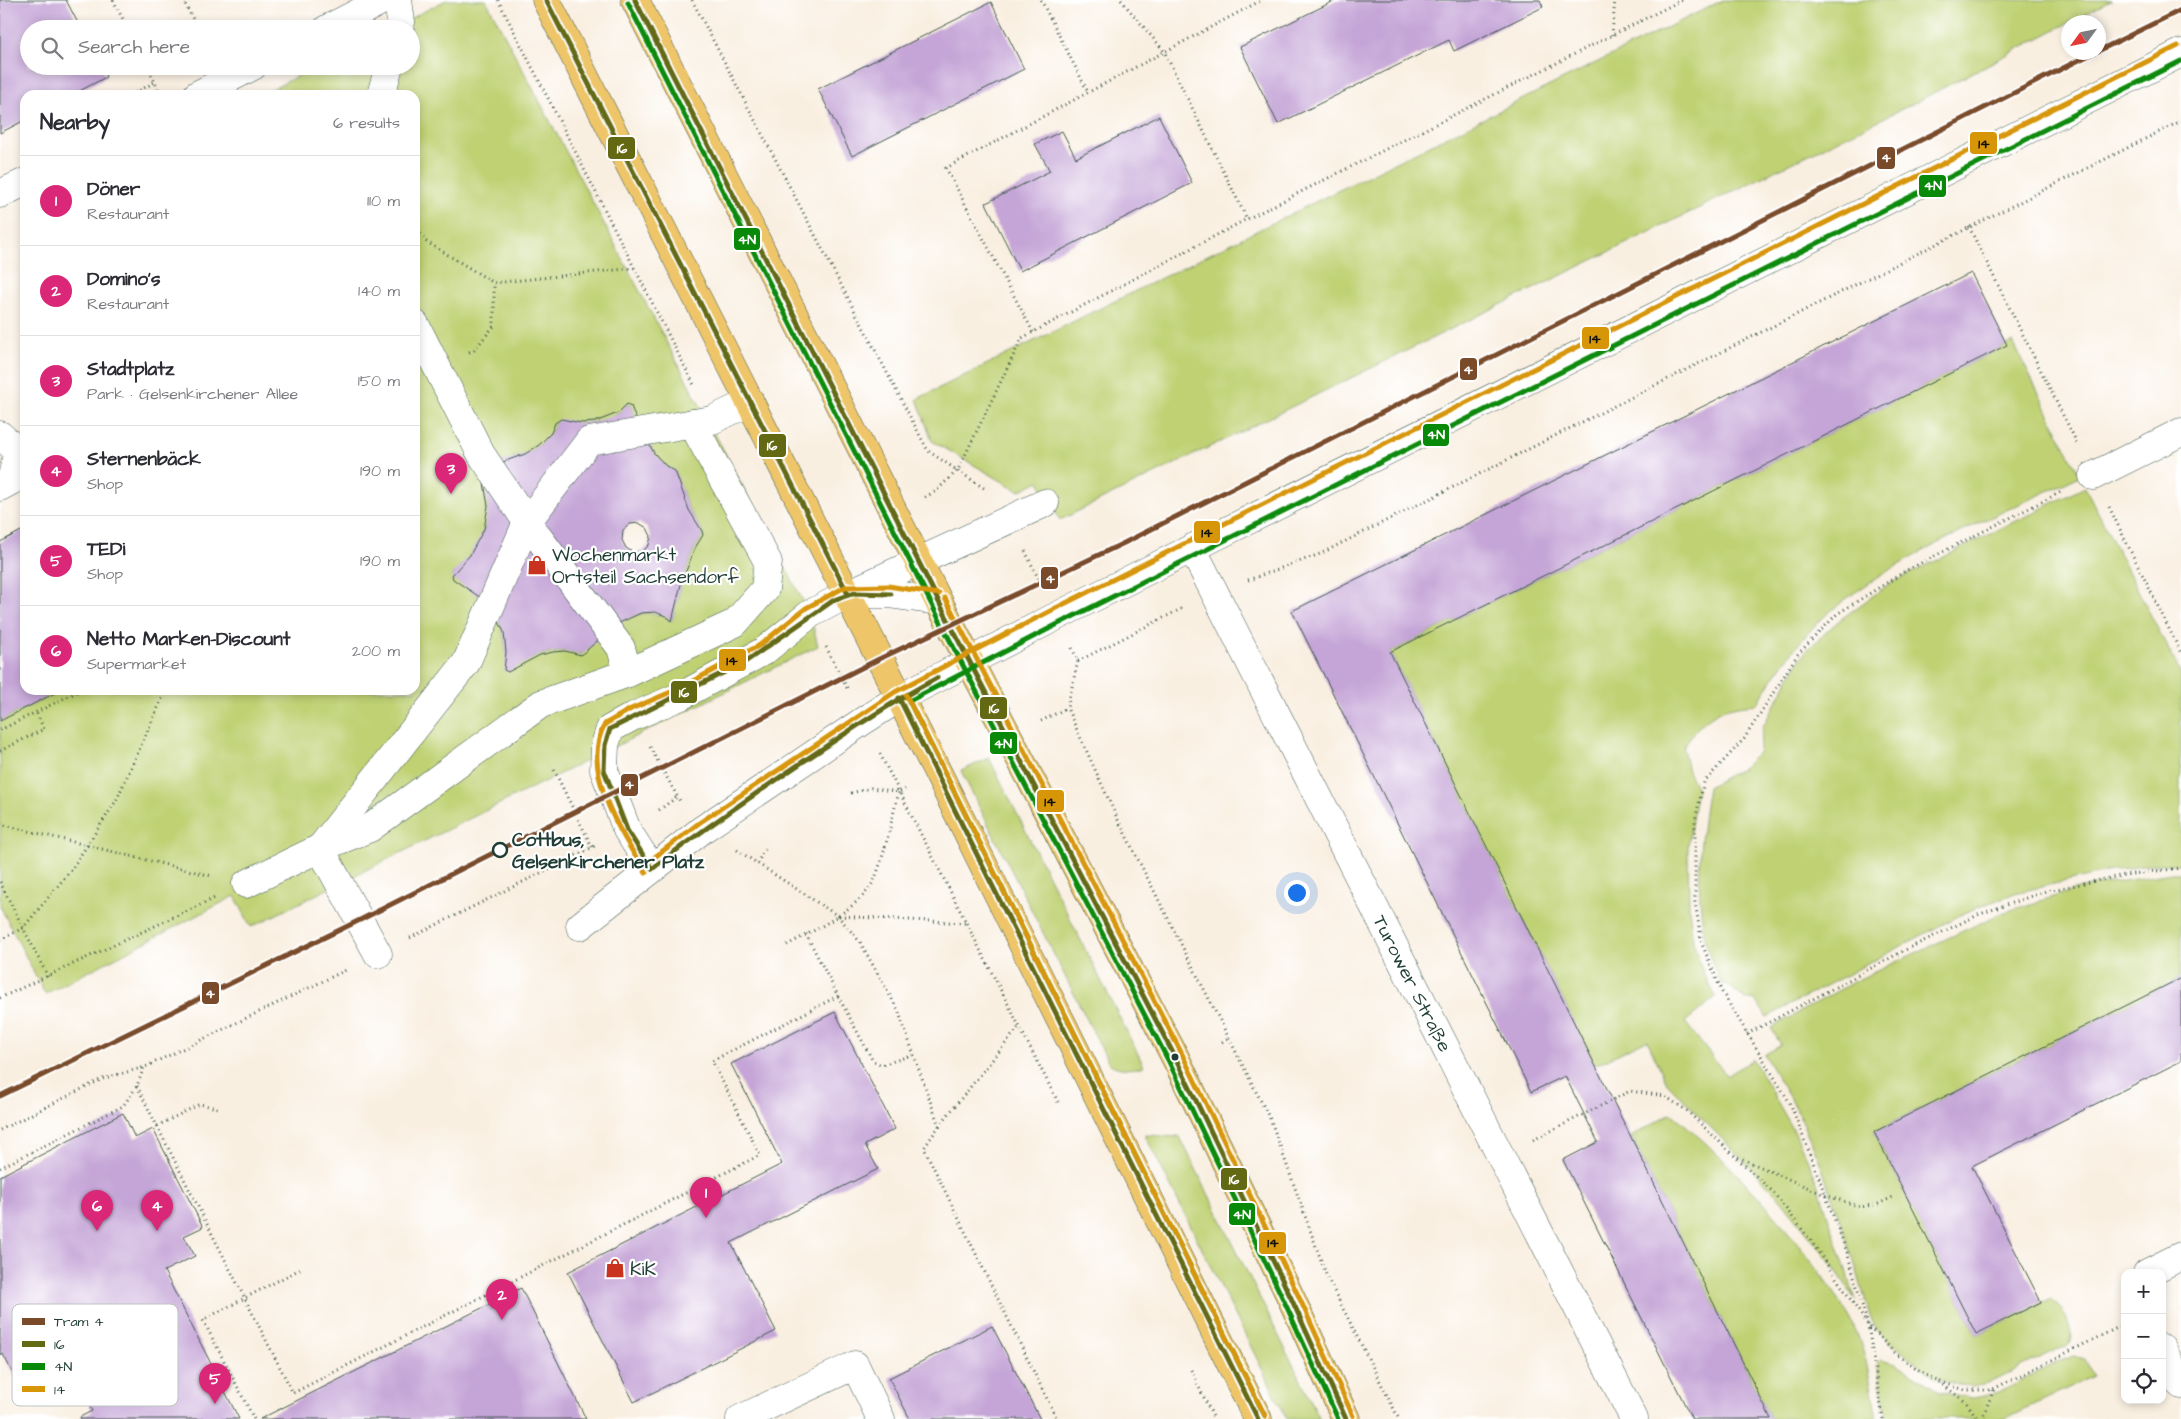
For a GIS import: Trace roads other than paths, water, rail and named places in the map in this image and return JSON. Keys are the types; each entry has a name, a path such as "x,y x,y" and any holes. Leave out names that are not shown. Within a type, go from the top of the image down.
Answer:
{"main road":[{"path":"546,0 848,594 898,698 943,782 1258,1419"},
{"path":"635,0 918,562 1175,1057 1291,1298 1346,1419"}],"street":[{"path":"344,20 383,0"},
{"path":"398,0 401,20"},
{"path":"580,926 704,829 898,698 1056,616 2181,54"},
{"path":"207,90 236,75"},
{"path":"383,90 387,75"},
{"path":"0,194 20,184"},
{"path":"420,334 481,454 527,522 621,648 628,673"},
{"path":"320,848 466,663 527,522 589,441 702,421 750,402"},
{"path":"246,884 320,848 370,828 541,704 628,673 735,623 765,589 768,562 702,421"},
{"path":"2093,476 2181,432"},
{"path":"0,435 18,451 11,481 0,487"},
{"path":"652,869 627,830 604,770 605,745 610,729 634,716 681,696 764,651 810,614 848,594 1045,503"},
{"name":"Turower Straße","path":"1192,548 1634,1419"},
{"path":"848,594 888,594 938,601"},
{"path":"320,848 378,954"},
{"path":"2155,1269 2181,1256"},
{"path":"2166,1356 2181,1385"},
{"path":"740,1419 854,1365 881,1419"}],"tram line":[{"name":"4","path":"2106,47 2181,10"},
{"name":"4","path":"0,1096 360,920 879,659 1124,543 2079,60"}],"place":[{"name":"Stadtplatz","path":"451,494"},
{"name":"Wochenmarkt Ortsteil Sachsendorf","path":"537,565"},
{"name":"Cottbus, Gelsenkirchener Platz","path":"500,850"},
{"name":"Döner","path":"706,1218"},
{"name":"Netto Marken-Discount","path":"97,1231"},
{"name":"Sternenbäck","path":"157,1231"},
{"name":"KiK","path":"615,1268"},
{"name":"Domino's","path":"502,1320"},
{"name":"TEDi","path":"215,1404"}]}
